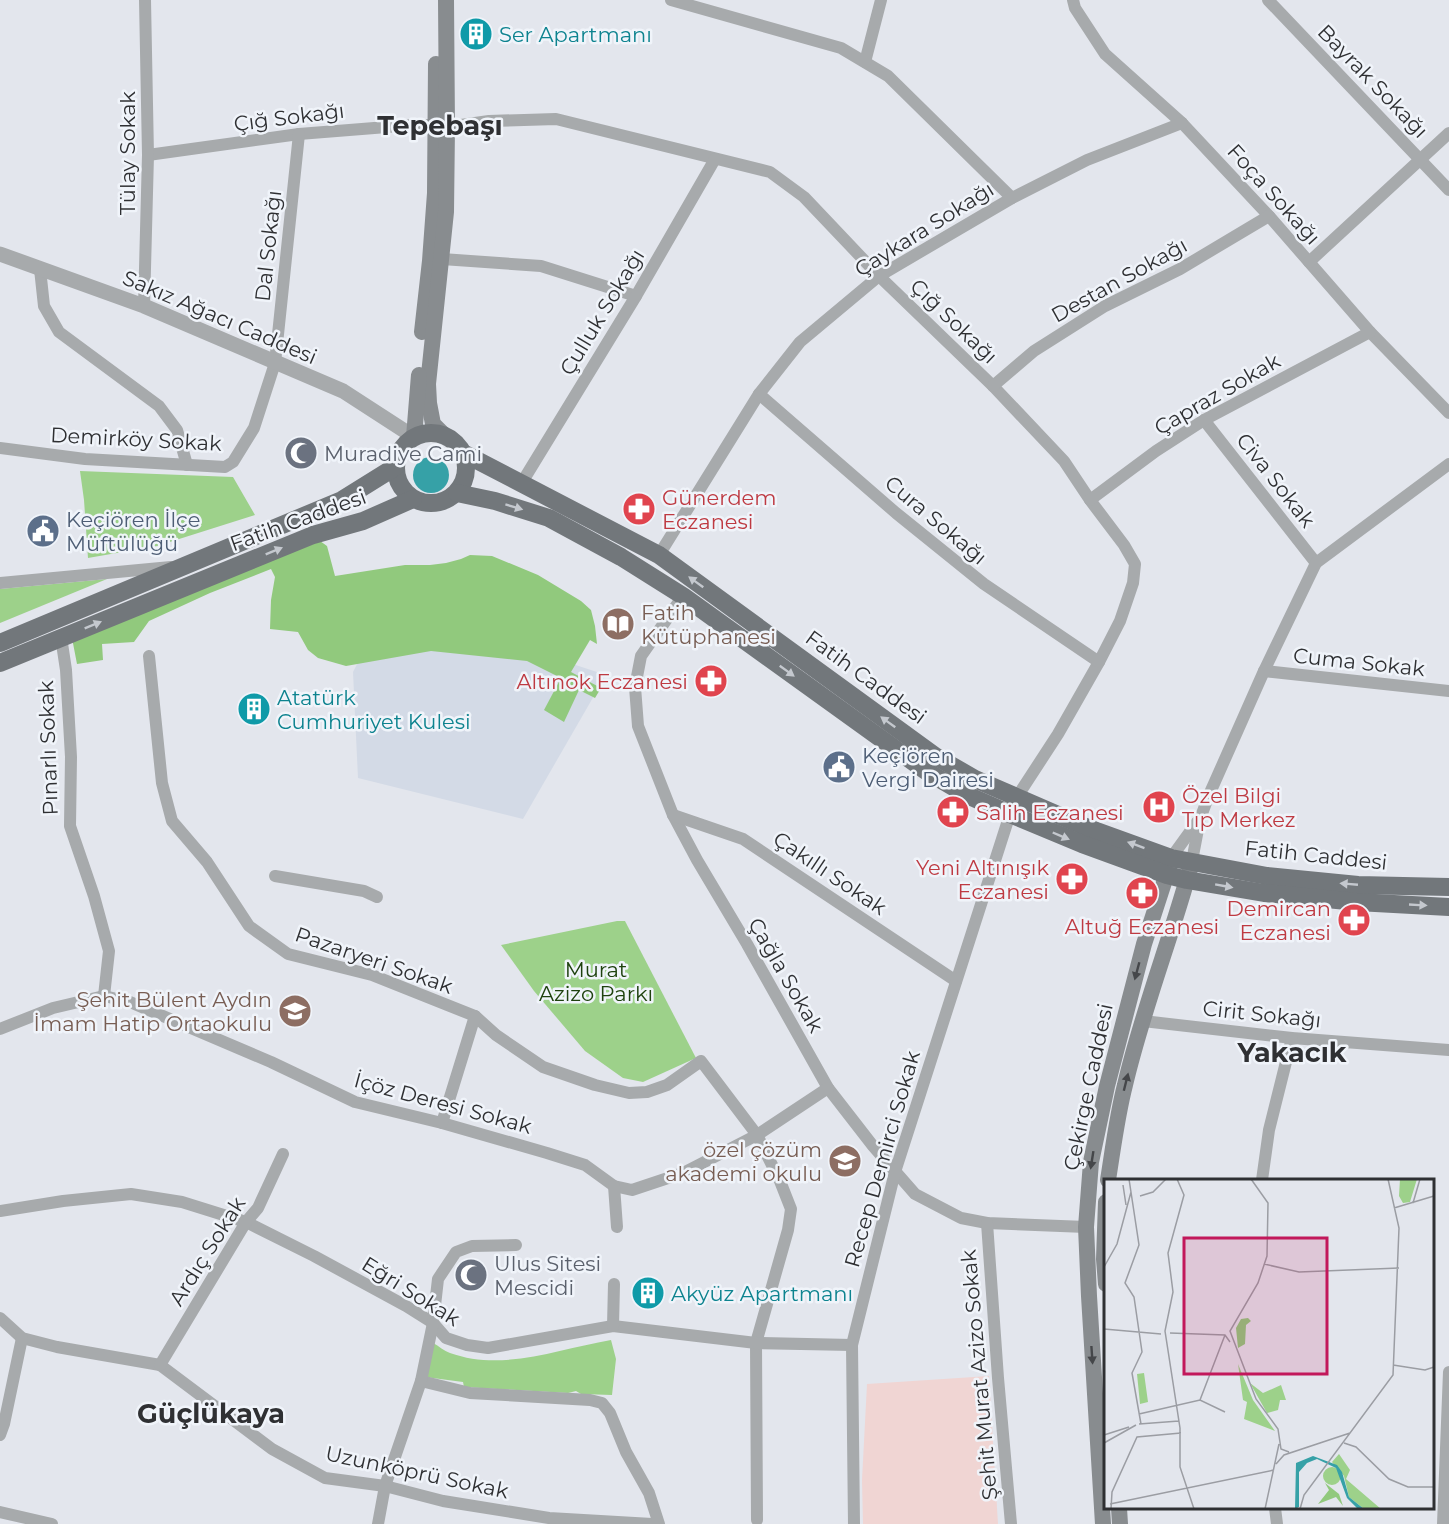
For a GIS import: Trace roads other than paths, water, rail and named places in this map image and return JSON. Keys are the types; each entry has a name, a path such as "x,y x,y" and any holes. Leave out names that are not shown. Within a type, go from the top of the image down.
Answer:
{"main road":[{"path":"436,0 446,212 428,384 433,424 445,436"},
{"path":"414,437 441,126 446,0"},
{"path":"430,433 445,436 453,440 463,453 466,474 463,484 457,493 447,500 436,504 424,504 412,499 399,486 395,466 398,455 404,444 414,437 430,433"},
{"name":"Fatih Caddesi","path":"463,453 659,555 935,756 975,779 1013,806 1082,844 1169,866 1187,880 1276,894 1357,902 1449,907"},
{"name":"Fatih Caddesi","path":"0,643 342,500 395,466"},
{"name":"Fatih Caddesi","path":"457,493 495,501 549,518 621,557 683,596 926,771 967,795 1013,806"},
{"name":"Fatih Caddesi","path":"0,663 313,535 363,521 412,499"},
{"name":"Fatih Caddesi","path":"1169,866 1192,861 1266,876 1358,885 1449,886"},
{"name":"Çekirge Caddesi","path":"1108,1179 1125,1085 1192,861"},
{"name":"Çekirge Caddesi","path":"1103,1524 1086,1227 1091,1162 1107,1086 1144,944 1169,866"},
{"path":"1119,1509 1120,1524"}],"street":[{"name":"Tülay Sokak","path":"144,306 148,155 145,0"},
{"path":"670,0 842,48 888,76 1012,198"},
{"path":"865,62 881,0"},
{"name":"Foça Sokağı","path":"1073,0 1105,54 1182,123 1269,216 1370,332 1449,413"},
{"name":"Bayrak Sokağı","path":"1268,0 1449,190"},
{"name":"Çığ Sokağı","path":"148,155 299,134 412,124 441,126 489,121 556,119 770,172 804,197 879,276 993,386 1064,460 1135,564 1133,584 1120,621 1058,734 1013,806"},
{"name":"Çaykara Sokağı","path":"659,555 759,394 800,342 879,276 1012,198 1087,160 1182,123"},
{"path":"1309,262 1449,133"},
{"name":"Dal Sokağı","path":"275,363 299,134"},
{"name":"Çulluk Sokağı","path":"521,484 636,296 714,159"},
{"name":"Destan Sokağı","path":"993,386 1034,351 1105,306 1180,269 1269,216"},
{"name":"Sakız Ağacı Caddesi","path":"0,254 144,306 343,390 414,437"},
{"path":"442,259 541,266 636,296"},
{"path":"40,269 44,306 59,332 159,406 177,430 187,465"},
{"name":"Çapraz Sokak","path":"1090,500 1156,451 1204,420 1370,332"},
{"name":"Demirköy Sokak","path":"0,448 85,459 225,467 233,462 254,428 275,363"},
{"name":"Cura Sokağı","path":"759,394 896,513 984,584 1099,662"},
{"name":"Civa Sokak","path":"1204,420 1316,563"},
{"name":"Çekirge Caddesi","path":"1169,866 1200,819 1264,671 1316,563 1449,464"},
{"path":"0,583 185,566"},
{"name":"Çağla Sokak","path":"683,596 641,656 635,687 638,726 674,815 697,860 828,1088 873,1146 915,1194 961,1218 987,1223 1086,1227"},
{"name":"Pınarlı Sokak","path":"61,637 66,670 71,757 70,826 94,896 109,951 104,996"},
{"name":"Pazaryeri Sokak","path":"149,656 162,783 172,821 207,862 249,926 288,954 372,975 475,1017 496,1035 543,1066 595,1085 629,1092 647,1092 667,1085 701,1061 757,1135 791,1209 788,1230 756,1342 757,1520"},
{"name":"Cuma Sokak","path":"1264,671 1449,691"},
{"name":"Recep Demirci Sokak","path":"855,1524 852,1345 895,1172 1013,806"},
{"name":"Çakıllı Sokak","path":"674,815 743,839 956,981"},
{"name":"Çekirge Caddesi","path":"1192,861 1200,819"},
{"path":"275,876 364,891 377,897"},
{"name":"İçöz Deresi Sokak","path":"0,1029 53,1008 104,996 130,1002 271,1062 354,1102 442,1123 585,1165 614,1186"},
{"path":"442,1123 475,1017"},
{"name":"Cirit Sokağı","path":"1143,1021 1292,1038 1449,1050"},
{"path":"1262,1179 1269,1130 1292,1038"},
{"path":"617,1227 614,1186 632,1190 683,1173 757,1135 828,1088"},
{"name":"Ardıç Sokak","path":"160,1365 246,1222 258,1208 283,1154"},
{"name":"Eğri Sokak","path":"0,1211 63,1201 131,1194 182,1202 246,1222 314,1256 406,1306 433,1323 446,1338 467,1345 488,1348 613,1326 756,1342 852,1345"},
{"name":"Şehit Murat Azizo Sokak","path":"987,1223 1011,1524"},
{"path":"378,1524 385,1486 421,1381 433,1323 438,1279 456,1252 471,1246 516,1245"},
{"path":"613,1326 614,1284"},
{"name":"Uzunköprü Sokak","path":"0,1318 22,1338 57,1347 160,1365 272,1449 325,1478 385,1486 443,1501 549,1518 652,1524"},
{"path":"2,1427 22,1338"},
{"path":"1443,1524 1449,1372"},
{"path":"421,1381 470,1393 590,1400 602,1403 610,1413 626,1452 649,1493 658,1524"},
{"path":"1275,1509 1277,1524"},
{"path":"0,1512 52,1524"}],"water":[{"path":"431,457 444,462 449,475 444,488 431,493 418,488 413,475 418,462"}],"place":[{"name":"Ser Apartmanı","path":"476,34"},
{"name":"Muradiye Cami","path":"301,453"},
{"name":"Günerdem Eczanesi","path":"639,509"},
{"name":"Keçiören İlçe Müftülüğü","path":"43,531"},
{"name":"Fatih Kütüphanesi","path":"618,624"},
{"name":"Altınok Eczanesi","path":"711,681"},
{"name":"Atatürk Cumhuriyet Kulesi","path":"254,709"},
{"name":"Keçiören Vergi Dairesi","path":"839,767"},
{"name":"Özel Bilgi Tıp Merkez","path":"1159,807"},
{"name":"Salih Eczanesi","path":"953,812"},
{"name":"Yeni Altınışık Eczanesi","path":"1072,879"},
{"name":"Altuğ Eczanesi","path":"1142,893"},
{"name":"Demircan Eczanesi","path":"1354,920"},
{"name":"Şehit Bülent Aydın İmam Hatip Ortaokulu","path":"295,1011"},
{"name":"özel çözüm akademi okulu","path":"845,1161"},
{"name":"Ulus Sitesi Mescidi","path":"471,1275"},
{"name":"Akyüz Apartmanı","path":"648,1293"}],"district":[{"name":"Tepebaşı","path":"440,125"},
{"name":"Yakacık","path":"1292,1052"},
{"name":"Güçlükaya","path":"211,1413"}],"park label":[{"name":"Murat Azizo Parkı","path":"596,981"}]}
